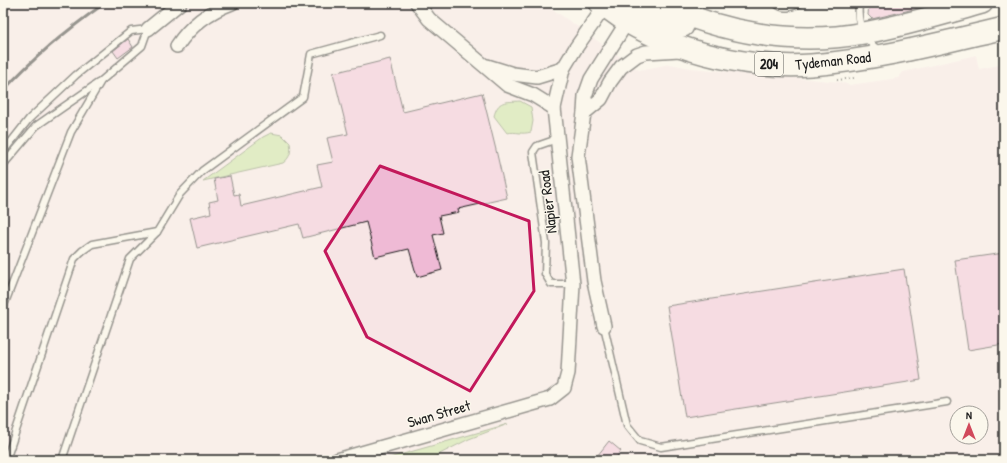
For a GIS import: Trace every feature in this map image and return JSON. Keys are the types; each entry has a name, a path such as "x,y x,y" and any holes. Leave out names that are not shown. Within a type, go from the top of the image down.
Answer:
{"main road":[{"name":"Tydeman Road","path":"658,3 704,21 731,29 762,35 822,38 893,27 982,3"},
{"name":"Tydeman Road","path":"604,4 627,12 645,31 687,49 735,60 784,65 810,65 853,60 888,54 1004,28"},
{"path":"627,12 634,16 642,14 719,37 762,35"}],"street":[{"path":"148,29 180,3"},
{"path":"177,46 185,35 204,18 219,8 232,3"},
{"path":"417,3 429,19 481,65 507,85 533,95 554,108"},
{"name":"Napier Road","path":"550,399 564,388 568,373 573,284 556,139 554,108 563,70 604,4"},
{"path":"604,326 594,281 578,156 585,96 591,80 627,12"},
{"path":"584,113 601,99 610,82 621,67 637,55 646,52 687,49"},
{"path":"481,65 512,74 537,77 563,70"},
{"path":"573,284 594,281"},
{"name":"Swan Street","path":"337,460 550,399"}],"lane":[{"path":"776,3 782,7 791,7 800,3"},
{"path":"859,3 862,33 869,43 878,50 888,54"},
{"path":"3,152 29,119 76,75 131,31 148,29 142,46 101,81 36,126 3,165"},
{"path":"62,460 130,259 157,232 180,194 202,171 304,97 311,54 380,35"},
{"path":"3,308 71,132 101,81"},
{"path":"556,139 537,146 533,152 546,243 545,274 551,284 573,284"},
{"path":"6,460 74,259 92,244 157,232"},
{"path":"604,326 627,425 640,441 661,447 948,402"}],"path":[{"path":"572,3 575,6"}],"highlighted area":[{"path":"380,166 529,221 534,291 470,391 367,337 325,251"}],"shaded area":[{"path":"3,3 544,3 639,70 670,64 691,68 841,82 849,85 898,78 903,72 976,55 979,69 1004,64 1004,460 3,460"}],"green space":[{"path":"520,101 531,107 533,121 531,132 507,133 494,116 496,111 500,104"},
{"path":"271,133 282,135 290,143 290,154 283,163 203,181 263,137"},
{"path":"508,424 469,439 428,460 382,460"}],"building":[{"path":"869,3 931,3 931,5 872,19 868,15"},
{"path":"128,39 133,47 118,58 113,51"},
{"path":"390,59 403,112 482,93 507,198 458,209 459,212 439,216 443,233 433,235 442,270 417,277 409,249 375,257 366,222 303,238 299,224 197,248 190,218 211,213 209,202 218,200 214,179 230,176 234,195 239,194 241,206 322,187 317,165 333,162 327,138 348,134 333,73"},
{"path":"1004,253 1004,344 968,350 955,260"},
{"path":"904,269 921,380 685,417 667,306"},
{"path":"609,441 621,451 614,460 594,460"}],"railway":[{"path":"3,91 52,44 105,3"}]}
